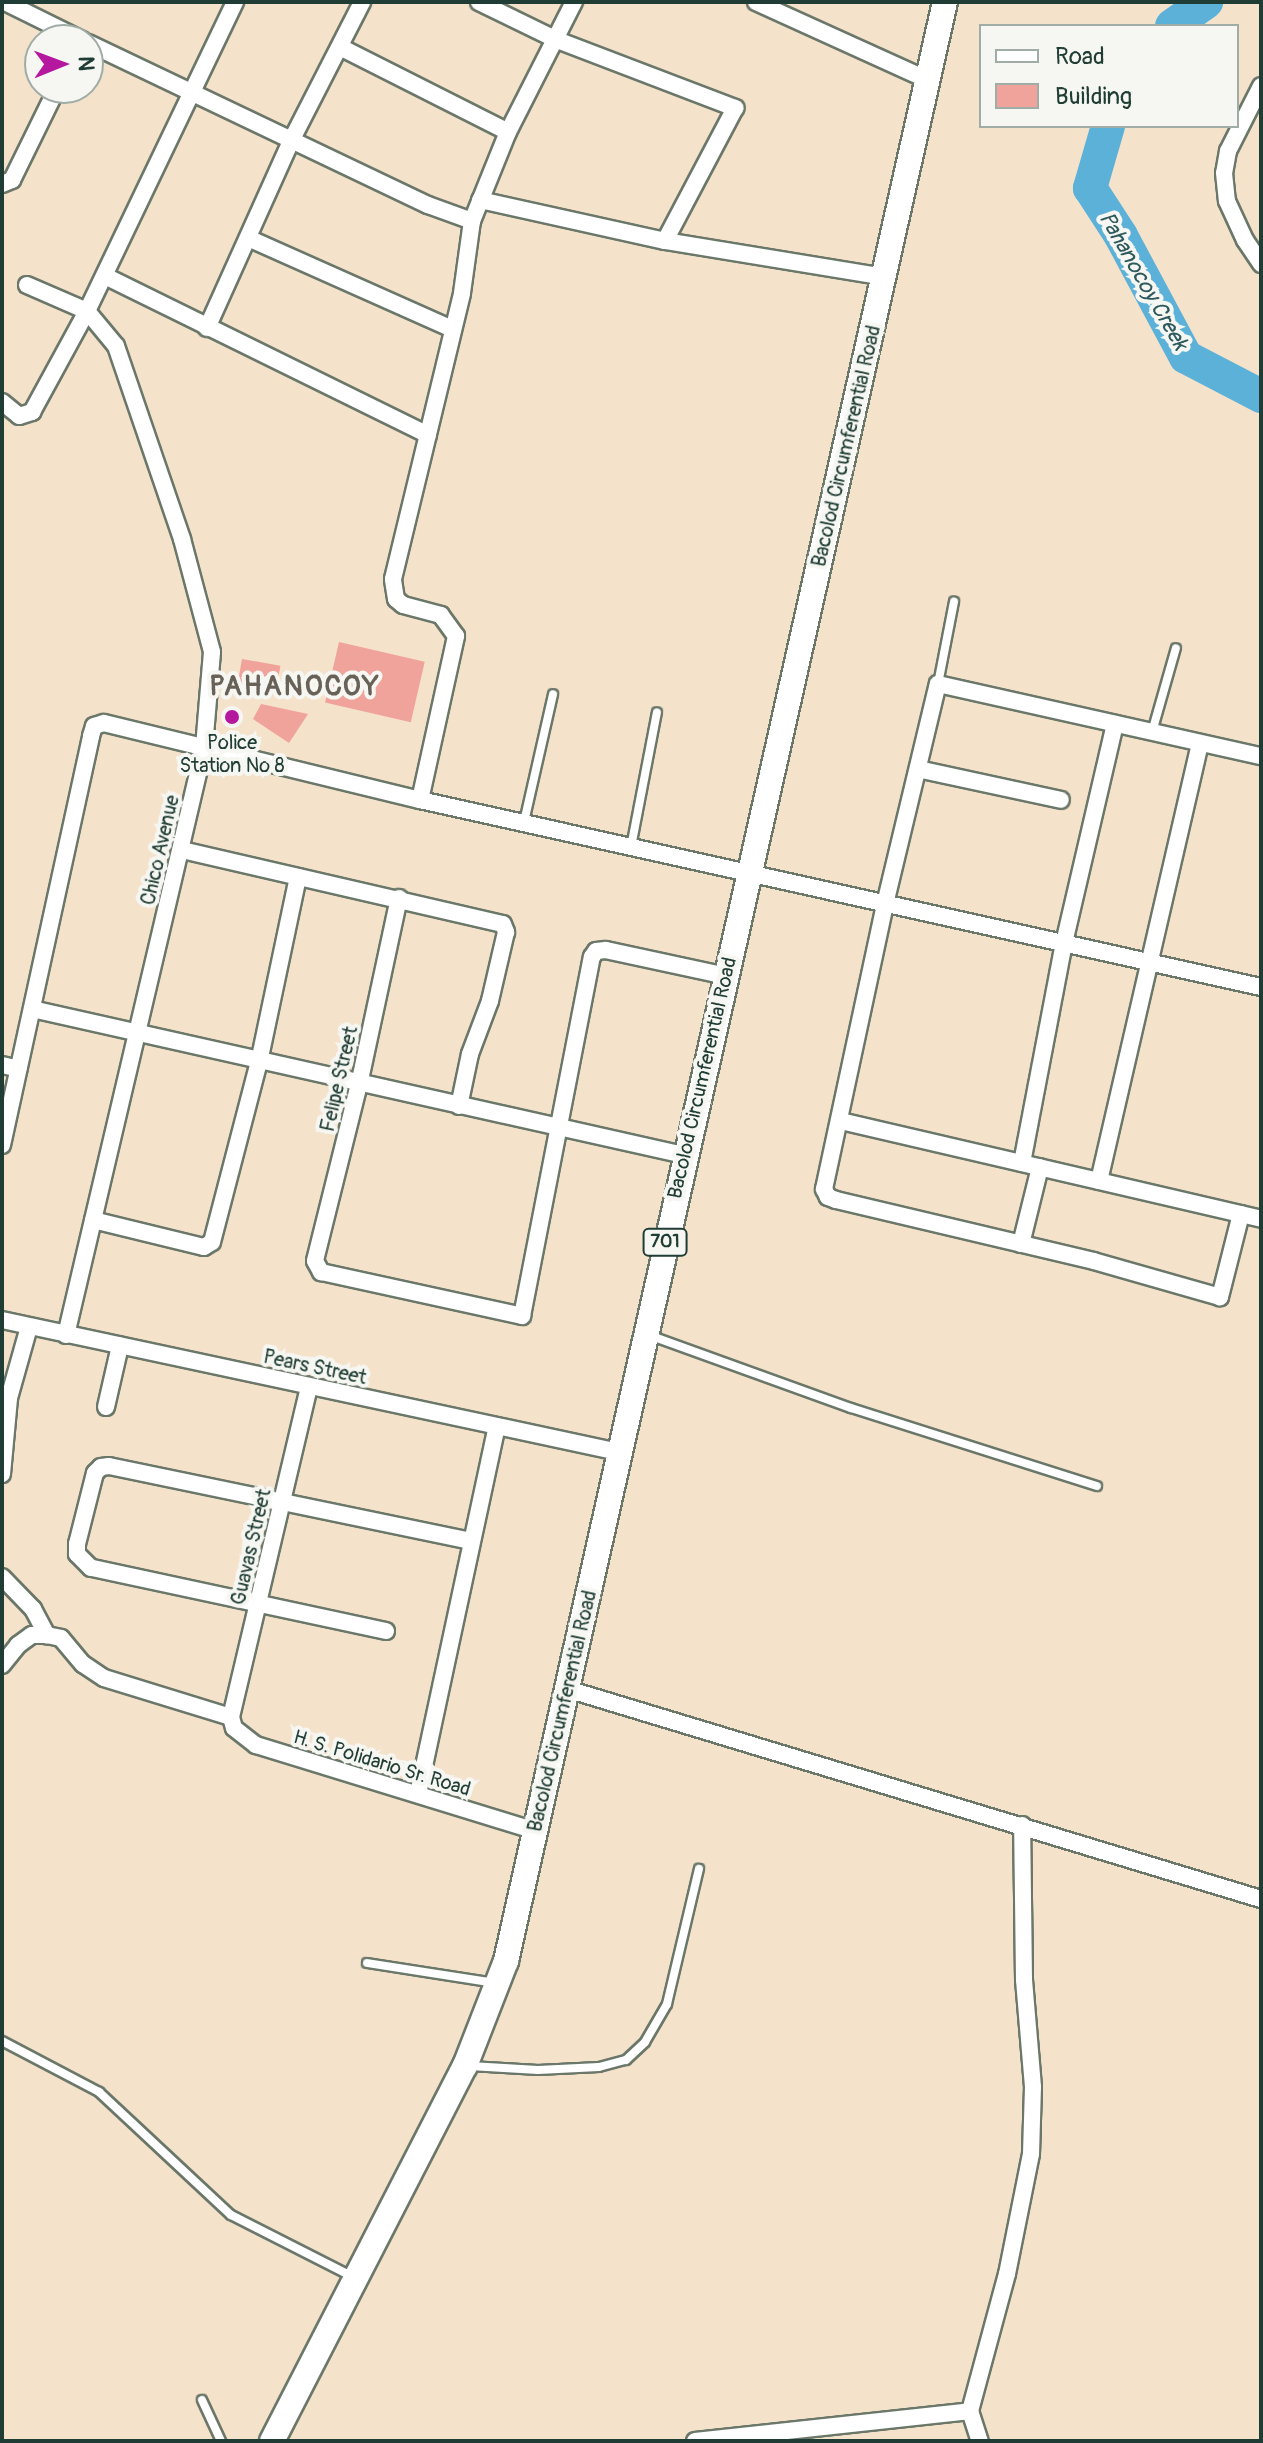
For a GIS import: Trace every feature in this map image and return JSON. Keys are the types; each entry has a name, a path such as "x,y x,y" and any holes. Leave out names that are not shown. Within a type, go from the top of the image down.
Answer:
{"main road":[{"name":"Bacolod Circumferential Road","path":"272,2441 465,2066 498,1984 535,1831 684,1155 945,2"}],"street":[{"path":"5,2 49,24"},
{"path":"2,402 19,416 32,412 105,276 235,2"},
{"path":"207,328 291,141 362,2"},
{"path":"479,2 557,40 735,108 665,241"},
{"path":"420,800 456,636 447,619 403,605 393,590 462,293 472,221 508,132 574,2"},
{"path":"756,2 928,80"},
{"path":"340,47 508,132"},
{"path":"104,51 428,205 472,221"},
{"path":"1261,86 1257,103 1228,151 1224,173 1227,201 1245,240 1261,264"},
{"path":"2,184 12,180 49,104"},
{"path":"480,200 665,241 884,277"},
{"path":"248,238 452,329"},
{"path":"105,276 428,435"},
{"name":"Chico Avenue","path":"27,285 87,311 116,346 182,539 212,652 204,748 66,1335"},
{"path":"1241,1214 1220,1297 828,1197 824,1189 885,904 938,684 1261,756"},
{"path":"2,1145 10,1067 32,1009 94,726 104,723 420,800 1261,987"},
{"path":"1022,1163 1064,943 1115,724"},
{"path":"1099,1181 1200,743"},
{"path":"918,769 1061,800"},
{"path":"182,850 497,922 506,932 485,1019 470,1054 459,1106"},
{"path":"93,1220 204,1247 212,1242 259,1062 298,877"},
{"name":"Felipe Street","path":"399,898 316,1267 321,1272 522,1316 557,1128"},
{"path":"557,1128 596,951 606,950 726,976"},
{"path":"32,1009 684,1155"},
{"path":"841,1121 1261,1219"},
{"path":"1021,1244 1040,1167"},
{"name":"Pears Street","path":"2,1320 619,1452"},
{"path":"2,1474 9,1398 29,1327"},
{"path":"106,1407 120,1346"},
{"name":"Guavas Street","path":"231,1717 309,1387"},
{"path":"418,1794 497,1426"},
{"path":"386,1631 91,1568 77,1554 77,1544 95,1473 101,1467 470,1541"},
{"path":"2,1577 33,1609 47,1635"},
{"path":"2,1665 32,1635 61,1638 83,1664 104,1678 231,1717"},
{"path":"567,1689 1261,1899"},
{"name":"H. S. Polidario Sr. Road","path":"231,1717 241,1737 256,1745 535,1831"},
{"path":"980,2441 970,2411 1007,2274 1031,2154 1033,2087 1024,1980 1022,1825"},
{"path":"695,2441 970,2411"}],"lane":[{"path":"938,684 954,602"},
{"path":"1152,733 1176,648"},
{"path":"524,823 553,694"},
{"path":"631,847 657,712"},
{"path":"645,1333 851,1408 1097,1486"},
{"path":"465,2066 538,2070 599,2067 626,2060 645,2042 667,2004 699,1869"},
{"path":"367,1963 498,1984"},
{"path":"2,2041 99,2092 231,2215 356,2279"},
{"path":"202,2400 221,2441"}],"building":[{"path":"339,642 425,662 411,722 325,702"},
{"path":"242,659 280,666 276,691 237,685"},
{"path":"261,704 308,714 289,743 253,719"}],"waterway":[{"name":"Pahanocoy Creek","path":"1175,24 1206,2"},
{"name":"Pahanocoy Creek","path":"1107,128 1090,188 1121,236 1186,357 1261,396"}],"place":[{"name":"Police Station № 8","path":"232,717"}],"district":[{"name":"PAHANOCOY","path":"295,687"}]}
